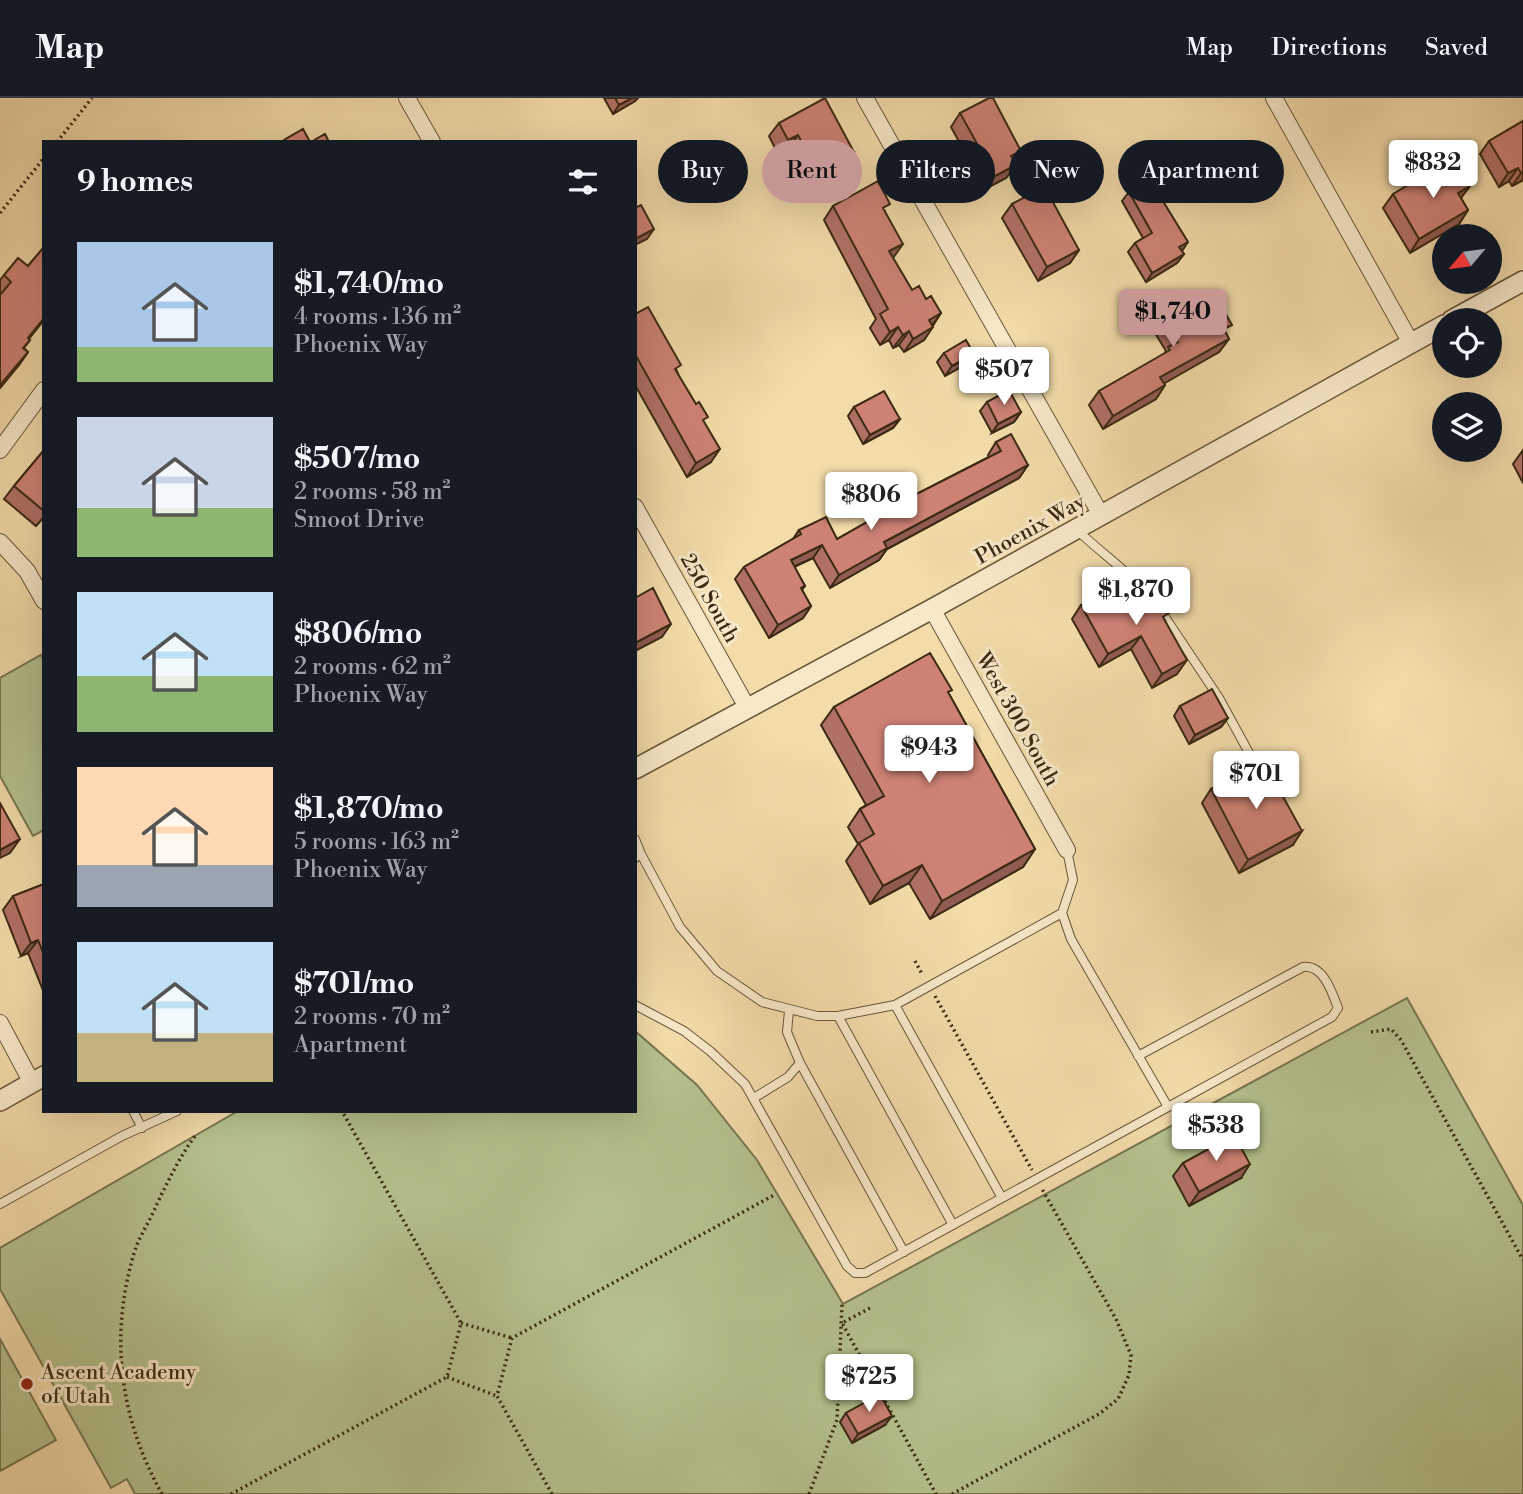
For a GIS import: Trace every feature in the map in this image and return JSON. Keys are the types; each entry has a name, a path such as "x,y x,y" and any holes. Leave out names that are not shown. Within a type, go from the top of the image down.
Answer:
{"street":[{"path":"407,98 431,140"},
{"path":"865,98 1101,516"},
{"path":"1275,98 1411,342"},
{"path":"1474,308 1523,281"},
{"name":"Phoenix Way","path":"637,768 932,609 1432,331"},
{"path":"0,450 42,393"},
{"name":"250 South","path":"637,511 748,709"},
{"path":"0,542 27,571 42,597"},
{"name":"West 300 South","path":"932,609 1067,850"},
{"path":"0,1023 38,1080 0,1101"}],"lane":[{"path":"1076,529 1107,558 1132,575 1167,619 1219,698 1266,784"},
{"path":"1067,850 1073,880 1062,913 1071,939 1168,1107"},
{"path":"638,856 699,952 739,989 762,1002 789,1011 838,1016 895,1005 1062,913"},
{"path":"637,1006 684,1031 745,1084 847,1266 855,1273 864,1273 904,1252 1332,1017 1338,1008 1319,969 1312,966 1303,967 1138,1056"},
{"path":"895,1005 1002,1198"},
{"path":"789,1011 787,1032 800,1063 904,1252"},
{"path":"838,1016 953,1225"},
{"path":"754,1098 788,1077 800,1063"},
{"path":"134,1113 142,1128"},
{"path":"0,1204 122,1136 173,1113"}],"path":[{"path":"59,140 92,98"},
{"path":"0,213 42,161"},
{"path":"915,961 1116,1319 1131,1355 1129,1374 1118,1399 1098,1414 951,1494"},
{"path":"1371,1032 1391,1029 1401,1040 1523,1260"},
{"path":"231,1494 447,1377 461,1323 343,1113"},
{"path":"162,1494 133,1429 119,1349 120,1311 136,1247 178,1160 195,1136"},
{"path":"461,1323 512,1338 776,1194"},
{"path":"809,1494 837,1420 838,1346 842,1304"},
{"path":"842,1323 870,1308"},
{"path":"842,1323 936,1494"},
{"path":"497,1396 512,1338"},
{"path":"447,1377 497,1396 552,1494"}],"green space":[{"path":"41,655 42,831 33,836 0,776 0,678"},
{"path":"1407,998 1523,1205 1523,1494 135,1494 127,1479 111,1488 0,1289 0,1248 235,1113 637,1113 637,1033 697,1085 757,1160 843,1304"},
{"path":"0,1339 56,1440 0,1471"}],"building":[{"path":"615,98 632,98 619,105"},
{"path":"825,98 848,140 801,140 798,135 788,140 779,123"},
{"path":"993,98 1015,140 1009,140 1009,169 995,176 995,140 975,140 960,113"},
{"path":"1523,121 1523,172 1518,168 1508,173 1489,141"},
{"path":"303,129 309,140 284,140"},
{"path":"325,134 328,140 314,140"},
{"path":"1457,165 1470,186 1458,193 1468,210 1444,224 1432,224 1432,231 1419,239 1393,194 1438,167 1442,174"},
{"path":"876,182 876,203 889,203 883,208 903,244 889,251 912,290 919,286 926,299 931,296 941,313 929,320 933,327 913,339 909,331 903,335 898,327 890,332 880,314 888,309 833,206 838,203 862,203 862,190"},
{"path":"1053,203 1079,250 1047,267 1012,204"},
{"path":"1135,203 1164,203 1188,242 1179,247 1184,254 1152,273 1135,243 1152,233"},
{"path":"641,205 654,229 637,238 637,207"},
{"path":"42,249 42,320 23,348 28,352 0,385 0,295 11,282 4,275 18,258 28,266"},
{"path":"1213,291 1232,325 1224,329 1229,339 1160,377 1165,385 1113,416 1099,391 1170,350 1168,347 1178,342 1159,309 1182,296 1187,306"},
{"path":"648,307 681,365 675,369 696,404 699,402 708,417 703,420 720,449 696,463 637,358 637,313"},
{"path":"966,340 974,354 952,366 944,353"},
{"path":"1009,390 1021,412 998,424 987,402"},
{"path":"884,391 900,419 870,435 854,407"},
{"path":"1011,434 1028,465 884,542 887,548 839,575 822,545 791,560 805,586 801,588 811,606 778,625 744,567 801,534 799,530 826,517 837,539 895,506 892,500 906,492 909,498 1001,451 996,442"},
{"path":"42,452 42,509 14,486"},
{"path":"653,588 671,624 637,642 637,597"},
{"path":"1155,589 1169,613 1163,617 1187,660 1162,674 1141,636 1108,654 1081,605 1103,593 1110,606 1135,592 1138,599"},
{"path":"930,653 952,690 948,692 1035,849 942,901 922,865 883,886 859,843 874,834 860,809 884,796 834,707"},
{"path":"1212,689 1228,718 1195,735 1180,706"},
{"path":"1264,762 1302,831 1248,860 1211,789"},
{"path":"0,803 20,839 0,850"},
{"path":"42,885 42,950 38,940 31,943 13,896"},
{"path":"1234,1135 1250,1164 1199,1192 1183,1163"},
{"path":"880,1394 892,1416 858,1434 846,1413"}],"place":[{"name":"Ascent Academy of Utah","path":"27,1384"}]}
